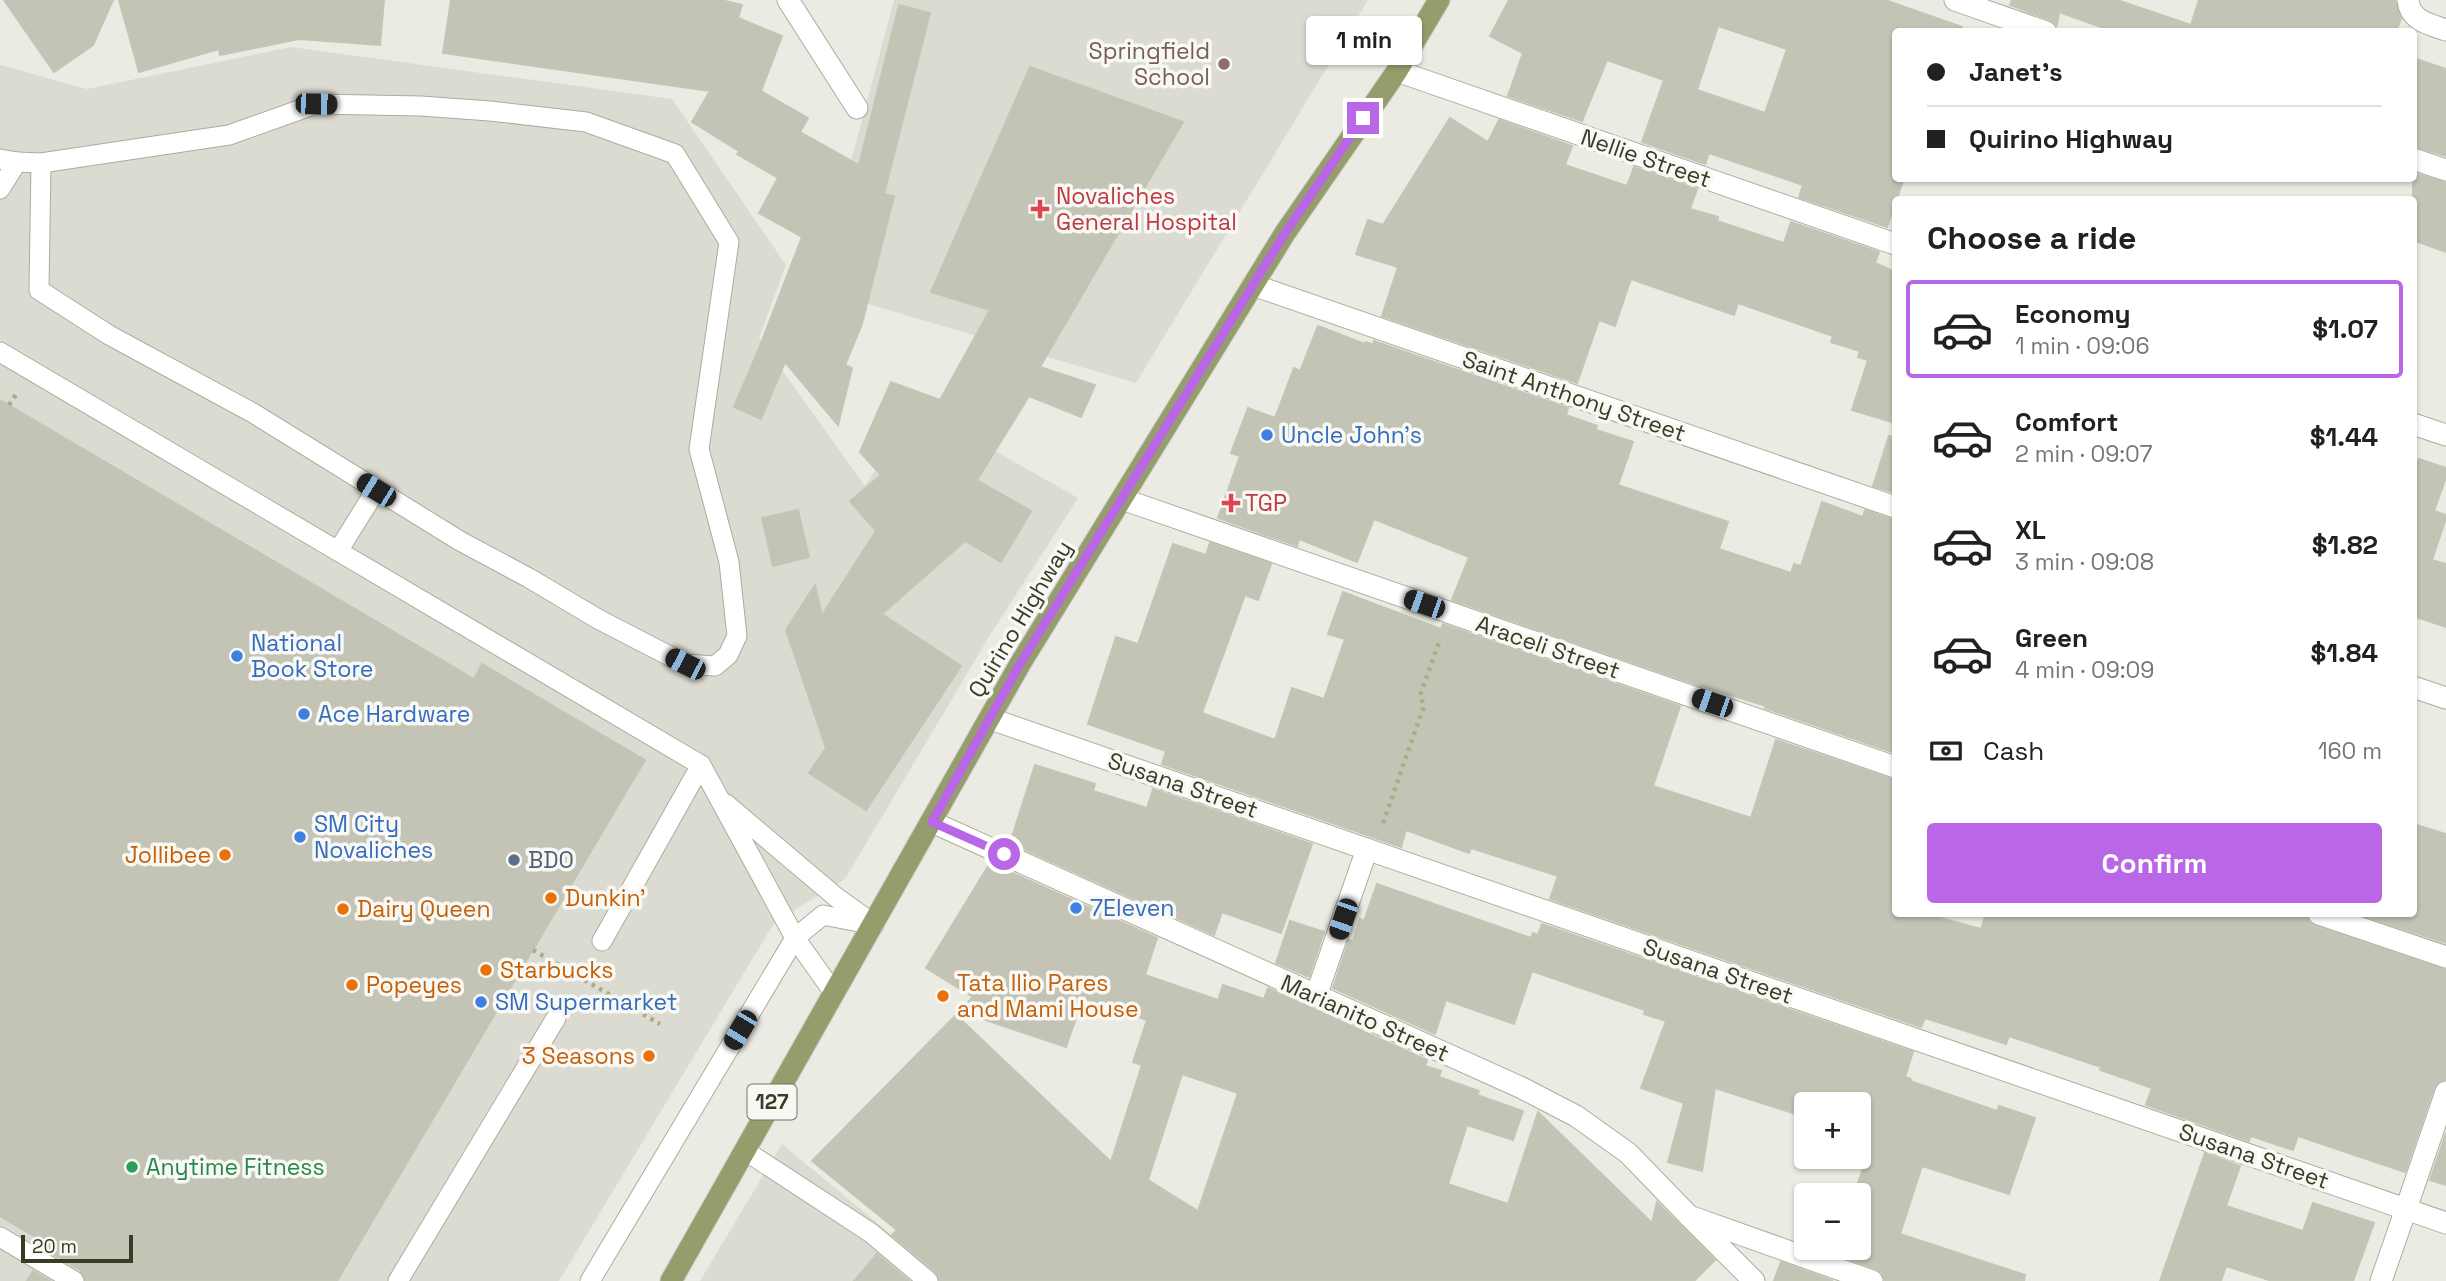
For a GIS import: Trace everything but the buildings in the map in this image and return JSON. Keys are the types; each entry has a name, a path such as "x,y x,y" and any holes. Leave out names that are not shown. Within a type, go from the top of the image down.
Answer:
{"main road":[{"name":"Quirino Highway","path":"677,1278 744,1150 1020,664 1253,285 1326,172 1397,71 1439,0"}],"street":[{"path":"788,0 857,108"},
{"path":"1955,0 2035,28"},
{"path":"2408,0 2409,8 2420,21 2446,30"},
{"name":"Nellie Street","path":"1397,71 1892,243"},
{"path":"2417,160 2446,170"},
{"name":"Saint Anthony Street","path":"1253,285 1892,506"},
{"path":"2417,425 2446,435"},
{"name":"Araceli Street","path":"1122,499 1892,766"},
{"path":"2417,688 2446,698"},
{"name":"Susana Street","path":"991,719 2446,1223"},
{"name":"Marianito Street","path":"932,822 1521,1088 1576,1116 1629,1153 1754,1281"},
{"path":"1316,996 1370,850"},
{"path":"2328,917 2446,957"},
{"path":"2381,1281 2446,1092"},
{"path":"1689,1216 1872,1281"}],"lane":[{"path":"0,189 9,161 41,163 229,135 316,104 421,106 586,122 676,154 729,242 699,449 729,562 737,636 728,655 715,666 685,664 598,619 460,541 253,413 109,335 39,290 41,163"},
{"path":"0,352 701,765 795,938 835,993"},
{"path":"338,551 376,490"},
{"path":"602,941 701,765"},
{"path":"717,797 836,897 874,925"},
{"path":"590,1281 795,938 822,915 874,925"},
{"path":"398,1281 556,1018"},
{"path":"744,1150 872,1233 928,1281"},
{"path":"0,1237 74,1281"}],"path":[{"path":"1370,850 1424,706 1420,695 1450,612"},
{"path":"534,950 660,1024"}],"shaded area":[{"name":"Novaliches General Hospital","path":"894,0 1368,0 1136,383 817,289"},
{"name":"SM City Novaliches","path":"291,47 672,99 786,265 759,338 865,486 918,407 1078,498 990,635 845,879 774,923 559,1281 0,1281 0,65 87,89"},
{"path":"782,1144 947,1281 700,1281"}],"place":[{"name":"Springfield School","path":"1224,64"},
{"name":"Novaliches General Hospital","path":"1040,209"},
{"name":"Uncle John's","path":"1267,435"},
{"name":"TGP","path":"1231,503"},
{"name":"National Book Store","path":"237,656"},
{"name":"Ace Hardware","path":"304,714"},
{"name":"SM City Novaliches","path":"300,837"},
{"name":"Jollibee","path":"225,855"},
{"name":"BDO","path":"514,860"},
{"name":"Dunkin'","path":"551,898"},
{"name":"7Eleven","path":"1076,908"},
{"name":"Dairy Queen","path":"343,909"},
{"name":"Starbucks","path":"486,970"},
{"name":"Popeyes","path":"352,985"},
{"name":"Tata Ilio Pares and Mami House","path":"943,996"},
{"name":"SM Supermarket","path":"481,1002"},
{"name":"3 Seasons","path":"649,1056"},
{"name":"Anytime Fitness","path":"132,1167"}],"route":[{"path":"1004,854 932,822 1020,664 1285,233 1363,118"}]}
